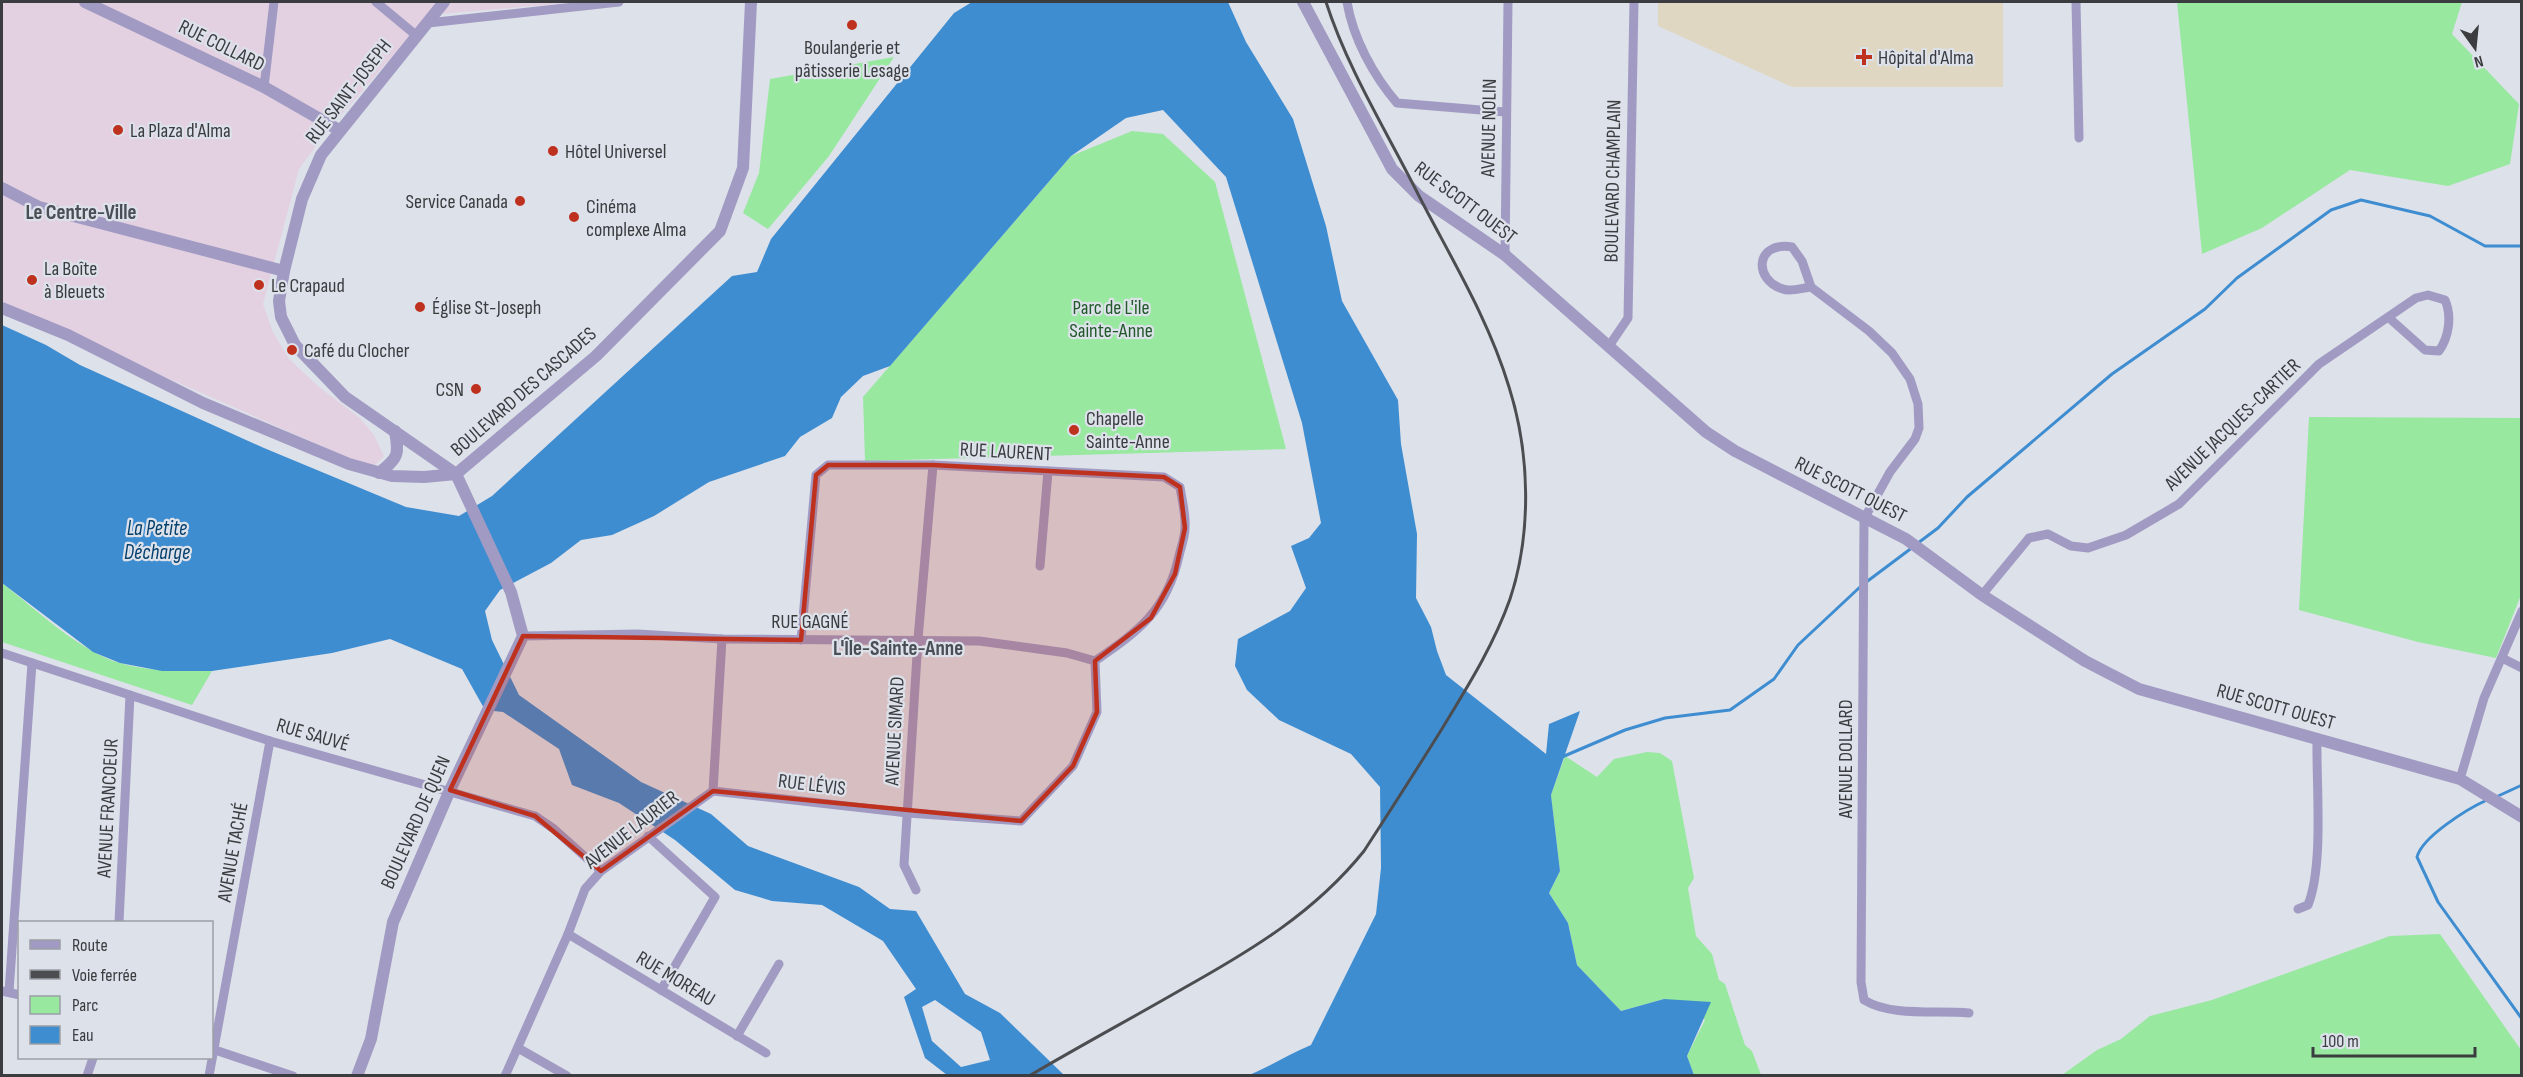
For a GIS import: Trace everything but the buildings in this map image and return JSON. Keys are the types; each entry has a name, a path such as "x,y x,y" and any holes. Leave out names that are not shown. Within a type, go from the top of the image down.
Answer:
{"street":[{"name":"RUE COLLARD","path":"85,2 264,87 339,130"},
{"path":"264,87 274,2"},
{"path":"376,2 417,36"},
{"name":"RUE SAINT-JOSEPH","path":"444,2 321,155 302,199 284,271 279,301 280,316 295,345 345,397 456,474 511,592 523,636"},
{"path":"428,23 619,2"},
{"name":"BOULEVARD DES CASCADES","path":"2,308 68,335 203,403 349,464 380,473 424,477 456,474 596,356 720,231 743,168 751,2"},
{"name":"RUE SCOTT OUEST","path":"1303,2 1392,169 1419,196 1505,255 1706,432 1735,451 1906,539 1982,595 2085,661 2139,689 2460,779 2522,817"},
{"path":"1347,2 1351,23 1380,83 1397,103 1505,112"},
{"name":"AVENUE NOLIN","path":"1505,255 1508,2"},
{"path":"2076,2 2079,138"},
{"name":"BOULEVARD CHAMPLAIN","path":"1609,346 1628,318 1634,5"},
{"path":"2,188 39,207 284,271"},
{"path":"1810,286 1785,291 1766,278 1762,266 1763,256 1769,248 1781,245 1792,247 1802,261 1810,286 1869,331 1892,353 1910,379 1918,404 1919,428 1915,439 1890,472 1864,519"},
{"name":"AVENUE JACQUES-CARTIER","path":"1982,595 2029,538 2048,534 2071,546 2088,548 2126,535 2179,504 2319,364 2388,317 2416,298 2437,296 2445,300 2449,310 2446,341 2439,351 2426,350 2388,317"},
{"path":"380,473 395,461 398,450 395,431"},
{"name":"RUE LAURENT","path":"801,640 816,475 828,465 933,465 1164,477 1180,487 1185,528 1175,574 1164,600 1142,625 1095,660"},
{"name":"AVENUE SIMARD","path":"916,890 904,865 918,639 933,465"},
{"path":"1040,566 1048,471"},
{"name":"AVENUE DOLLARD","path":"1864,519 1861,982 1864,1000 1875,1007 1891,1010 1969,1013"},
{"path":"2460,779 2484,698 2522,611"},
{"name":"RUE GAGNÉ","path":"523,636 638,634 722,639 979,641 1067,653 1095,660"},
{"name":"BOULEVARD DE QUEN","path":"357,1076 371,1040 393,922 489,703 523,636"},
{"path":"713,791 722,639"},
{"name":"RUE SAUVÉ","path":"2,653 270,741 450,790 535,816 554,829 601,871"},
{"path":"2502,658 2522,668"},
{"name":"RUE LÉVIS","path":"713,791 908,813 1021,821 1073,766 1097,712 1095,660"},
{"path":"5,992 32,663"},
{"name":"AVENUE FRANCOEUR","path":"119,921 130,695"},
{"path":"2298,909 2308,905 2314,889 2317,853 2317,738"},
{"name":"AVENUE TACHÉ","path":"214,1050 270,741"},
{"name":"AVENUE LAURIER","path":"505,1076 568,934 585,889 601,871 713,791"},
{"path":"648,836 715,897 661,990"},
{"name":"RUE MOREAU","path":"568,934 766,1053"},
{"path":"737,1036 779,964"},
{"path":"518,1048 567,1076"},
{"path":"214,1050 293,1076"},
{"path":"87,1076 93,1059"},
{"name":"AVENUE TACHÉ","path":"209,1076 212,1059"}],"highlighted area":[{"path":"828,465 933,465 1164,477 1180,487 1185,528 1175,574 1151,618 1095,661 1097,712 1073,766 1021,821 713,791 601,871 535,816 450,790 523,636 801,640 816,475"}],"shaded area":[{"path":"2,2 583,2 428,15 324,135 299,169 263,304 273,332 289,359 319,387 360,418 374,435 384,456 374,466 360,463 2,305"},
{"name":"Hôpital d'Alma","path":"1658,2 2003,2 2003,87 1792,87 1658,26"}],"green space":[{"path":"2177,2 2462,2 2452,34 2519,104 2510,164 2448,186 2350,170 2262,228 2202,254"},
{"path":"894,57 829,156 768,229 743,213 759,173 770,79"},
{"name":"Parc de L'ile Sainte-Anne","path":"1132,131 1163,134 1215,182 1286,449 865,461 863,397 1071,156"},
{"path":"2309,417 2521,418 2521,595 2496,658 2418,642 2299,610"},
{"path":"2,583 74,640 105,658 131,666 154,669 212,671 192,705 2,642"},
{"path":"1647,752 1660,753 1672,761 1694,878 1688,888 1696,936 1712,954 1719,980 1725,984 1745,1045 1752,1051 1761,1075 1694,1075 1687,1056 1705,1020 1664,999 1621,1011 1577,965 1568,923 1549,893 1560,871 1551,795 1565,756 1597,777 1614,759"},
{"path":"2440,934 2521,1050 2521,1075 2062,1075 2097,1050 2121,1039 2150,1016 2212,1000 2390,936"}],"water":[{"name":"La Petite Décharge","path":"972,2 1228,2 1246,42 1293,119 1326,226 1342,301 1398,400 1401,444 1417,534 1416,598 1431,627 1446,675 1546,754 1549,724 1580,711 1551,795 1560,871 1549,893 1568,923 1577,965 1621,1011 1664,999 1711,1002 1687,1056 1694,1075 1249,1075 1311,1045 1376,914 1381,868 1380,787 1351,754 1279,720 1247,690 1235,666 1238,639 1290,611 1306,588 1291,546 1309,538 1321,523 1302,423 1226,177 1163,110 1126,118 1071,156 890,366 863,376 841,397 832,418 800,437 785,456 709,482 654,516 612,535 581,540 551,563 500,590 485,611 492,640 519,695 641,782 711,814 748,846 859,887 890,909 916,911 965,994 1000,1013 1064,1075 947,1075 925,1058 904,997 916,989 883,941 822,905 772,901 735,890 675,840 619,803 572,785 559,749 503,712 485,710 462,669 390,639 332,653 212,671 162,671 120,663 93,652 2,583 2,325 46,345 80,365 264,448 406,507 459,516 492,496 732,276 757,272 771,239 954,13","holes":["935,1000 981,1032 990,1060 961,1067 932,1041 922,1007"]}],"waterway":[{"path":"1918,543 1938,528 1967,497 2112,374 2205,309 2237,278 2331,210 2361,200 2430,216 2485,246 2522,246"},
{"path":"1865,583 1913,547"},
{"path":"1562,757 1625,730 1665,718 1730,710 1774,679 1798,645 1860,587"},
{"path":"2496,797 2522,785"},
{"path":"2487,800 2457,817 2436,833 2427,841 2417,857 2438,902 2522,1019"}],"railway":[{"path":"1029,1076 1258,944 1303,911 1345,873 1364,851 1469,684 1503,617 1517,574 1525,520 1524,466 1516,412 1501,362 1468,290 1345,52 1326,2"}],"place":[{"name":"Boulangerie et pâtisserie Lesage","path":"852,25"},
{"name":"Hôpital d'Alma","path":"1864,57"},
{"name":"La Plaza d'Alma","path":"118,130"},
{"name":"Hôtel Universel","path":"553,151"},
{"name":"Service Canada","path":"520,201"},
{"name":"Cinéma complexe Alma","path":"574,217"},
{"name":"La Boîte à Bleuets","path":"32,280"},
{"name":"Le Crapaud","path":"259,285"},
{"name":"Église St-Joseph","path":"420,307"},
{"name":"Café du Clocher","path":"292,350"},
{"name":"CSN","path":"476,389"},
{"name":"Chapelle Sainte-Anne","path":"1074,430"}],"district":[{"name":"Le Centre-Ville","path":"81,212"},
{"name":"L'Île-Sainte-Anne","path":"898,648"}]}
